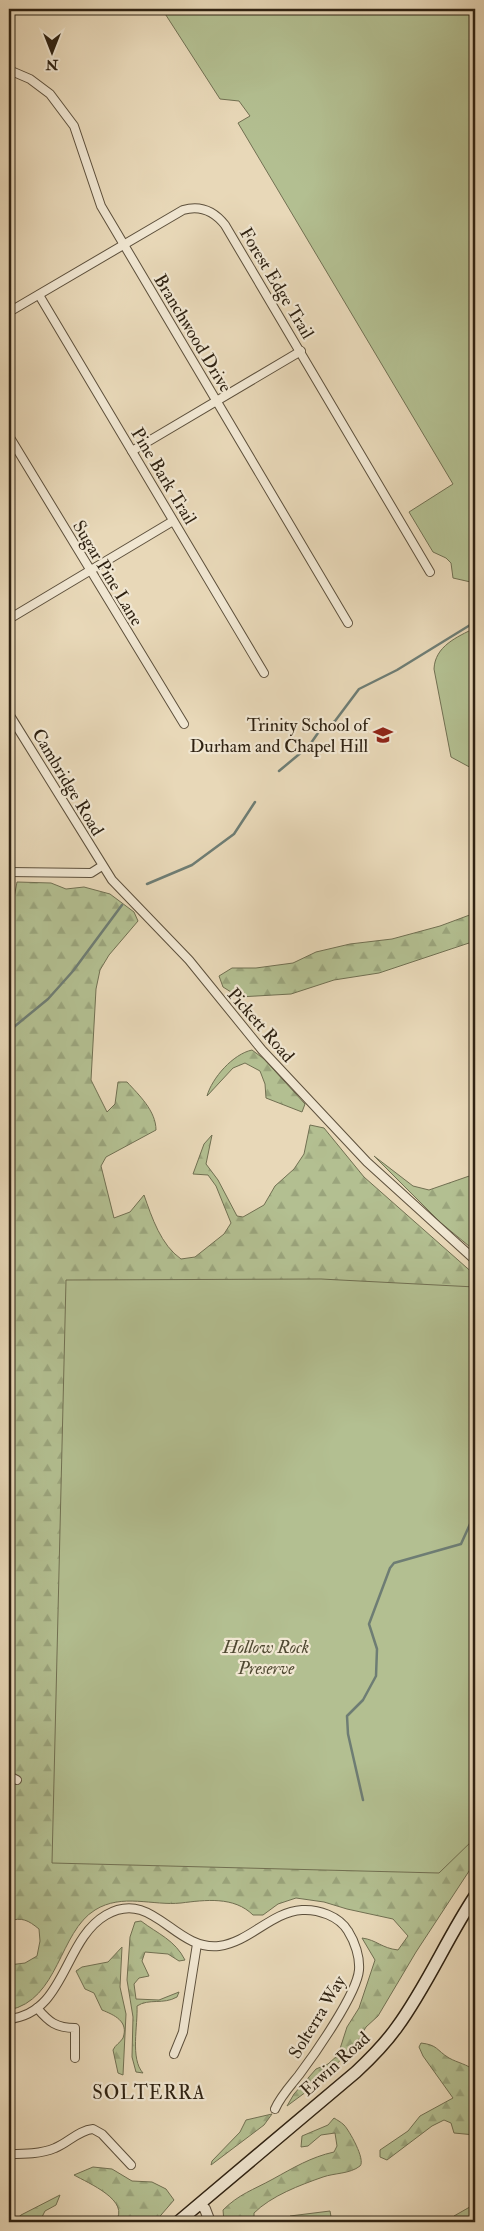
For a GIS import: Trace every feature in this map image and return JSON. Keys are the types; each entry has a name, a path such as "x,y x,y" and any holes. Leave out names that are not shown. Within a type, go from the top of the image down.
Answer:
{"main road":[{"name":"Erwin Road","path":"178,2222 356,2072 381,2047 410,2007 457,1923 475,1896"}],"street":[{"name":"Branchwood Drive","path":"9,70 39,84 67,114 79,137 95,194 123,245 348,623"},
{"name":"Forest Edge Trail","path":"9,312 183,210 194,208 211,212 225,225 430,572"},
{"name":"Pine Bark Trail","path":"39,295 264,672"},
{"path":"132,451 301,351"},
{"name":"Sugar Pine Lane","path":"9,436 89,571 184,724"},
{"path":"9,619 173,521"},
{"name":"Cambridge Road","path":"9,714 102,866"},
{"path":"9,872 91,873 102,866"},
{"name":"Pickett Road","path":"102,866 189,960 262,1050 311,1104 367,1162 475,1260"},
{"path":"9,1776 17,1780"},
{"path":"9,2019 38,2008 60,1980 88,1930 99,1919 114,1911 129,1908 144,1911 197,1944 183,2032 174,2054"},
{"name":"Solterra Way","path":"197,1944 214,1946 235,1942 280,1916 299,1910 314,1911 330,1916 342,1924 351,1936 359,1964 354,1987 318,2049 276,2109"},
{"path":"38,2008 48,2022 57,2026 75,2028 75,2058"},
{"path":"9,2154 49,2150 84,2131 93,2129 102,2134 131,2165"},
{"path":"200,2204 205,2209 210,2222"}],"green space":[{"path":"162,9 475,9 475,583 453,578 451,563 446,558 433,552 409,512 453,484 238,123 250,116 239,101 220,99"},
{"path":"475,628 475,770 451,757 434,669 438,654 448,643"},
{"name":"Hollow Rock Preserve","path":"17,882 51,883 66,889 84,887 110,894 134,912 138,921 109,955 100,970 96,989 91,1080 107,1112 115,1104 118,1082 127,1082 150,1110 156,1130 106,1157 101,1166 114,1218 130,1212 144,1195 158,1230 168,1246 181,1259 195,1257 224,1234 231,1223 216,1186 208,1175 193,1174 204,1144 212,1135 206,1164 218,1180 237,1216 243,1217 264,1205 275,1186 294,1169 304,1154 310,1125 324,1128 364,1177 475,1275 475,1862 416,1952 378,2016 366,2027 355,2046 314,2086 287,2106 294,2094 316,2069 328,2064 338,2055 347,2027 359,2008 375,1960 362,1938 372,1940 387,1948 398,1950 408,1936 393,1919 324,1902 296,1898 278,1904 263,1915 253,1915 237,1905 219,1901 181,1903 116,1902 95,1910 83,1920 73,1934 49,1980 26,2004 9,2010 9,1965 25,1963 37,1956 40,1941 39,1929 32,1923 21,1919 9,1921 9,925"},
{"path":"475,913 475,941 379,973 334,980 291,994 239,997 223,987 219,976 232,968 256,968 293,963 316,952 350,944 392,939 440,926"},
{"path":"252,1050 264,1059 305,1104 302,1112 266,1098 265,1084 260,1071 245,1063 233,1068 207,1096 213,1082 224,1068 238,1056"},
{"path":"374,1156 413,1186 429,1190 475,1174 475,1251 441,1223"},
{"name":"Hollow Rock Preserve","path":"321,1279 475,1287 475,1838 439,1873 52,1863 66,1280"},
{"path":"141,1921 171,1942 185,1960 179,1961 168,1954 145,1952 142,1961 149,1976 139,1978 134,1984 136,1999 159,2000 179,1992 177,1997 167,2001 146,2002 137,2006 136,2051 139,2067 143,2073 136,2072 132,2057 133,2017 127,1980 130,1937 135,1922"},
{"path":"122,1947 120,1987 126,2014 123,2075 118,2073 113,2050 123,2038 124,2027 116,2017 102,2010 94,1993 85,1989 76,1971 82,1967 108,1962"},
{"path":"421,2043 434,2047 449,2058 475,2071 475,2135 454,2133 451,2123 444,2120 432,2126 387,2160 380,2157 380,2150 408,2131 420,2116 453,2098 423,2056 419,2047"},
{"path":"272,2114 264,2125 211,2165 212,2161 240,2132 246,2120"},
{"path":"334,2118 344,2125 353,2139 361,2158 360,2166 352,2171 314,2180 277,2196 254,2213 254,2222 224,2222 223,2210 241,2196 302,2163 334,2152 337,2146 335,2133 321,2135 308,2146 301,2147 302,2136 328,2125"},
{"path":"93,2167 112,2169 132,2181 152,2182 166,2189 174,2200 155,2222 115,2222 119,2214 118,2207 113,2200 98,2188 74,2175"},
{"path":"60,2195 56,2205 45,2211 42,2217 45,2222 13,2222 21,2215"},
{"path":"475,2204 475,2222 457,2222 454,2216"},
{"path":"330,2211 332,2222 290,2222 290,2216"}],"waterway":[{"path":"279,771 309,746 320,730 335,721 359,689 397,670 475,622"},
{"path":"147,884 192,865 234,834 255,802"},
{"path":"9,1031 48,999 73,971 122,905"},
{"path":"363,1800 348,1734 347,1716 363,1700 376,1676 377,1649 369,1624 390,1568 394,1563 461,1544 475,1513"}],"place":[{"name":"Trinity School of Durham and Chapel Hill","path":"383,735"}],"district":[{"name":"SOLTERRA","path":"149,2092"}]}
